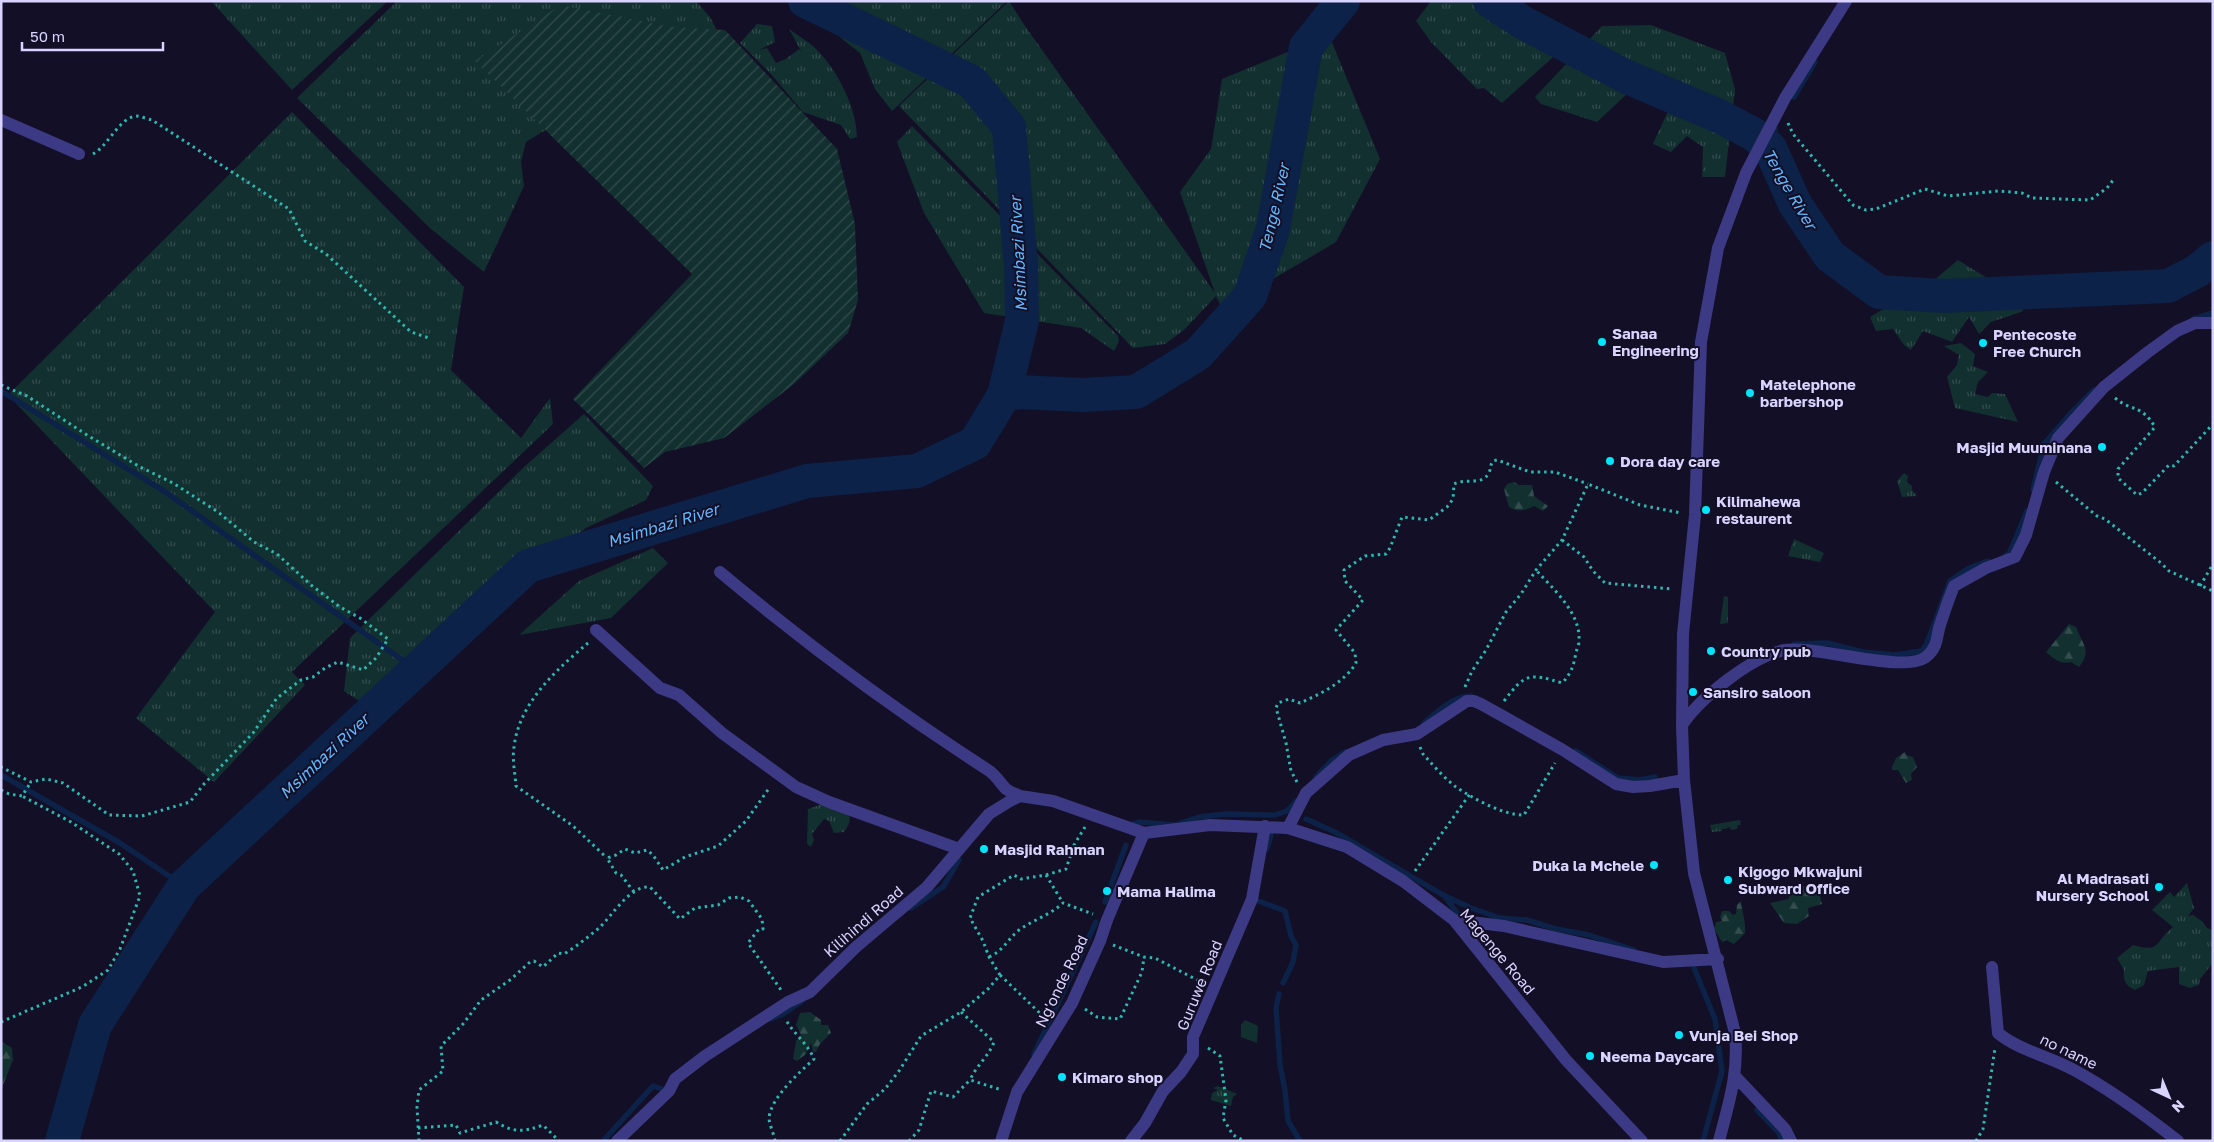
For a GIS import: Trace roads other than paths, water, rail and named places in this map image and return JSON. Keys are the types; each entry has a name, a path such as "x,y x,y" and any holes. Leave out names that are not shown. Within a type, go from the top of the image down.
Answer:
{"street":[{"path":"1719,1141 1738,1057 1736,1033 1694,873 1684,780 1682,725 1683,634 1694,515 1701,342 1718,248 1746,173 1785,98 1846,1"},
{"path":"1,120 79,154"},
{"path":"1682,725 1713,693 1731,678 1759,660 1785,650 1807,649 1850,657 1896,662 1916,661 1926,658 1938,643 1940,624 1954,586 1986,568 2015,557 2026,535 2044,472 2058,438 2104,387 2177,332 2195,323 2213,323"},
{"path":"720,572 782,623 936,737 990,771 1007,789 1020,796 1053,801 1144,833"},
{"path":"596,630 660,688 679,695 722,733 796,787 829,802 960,849"},
{"path":"1288,828 1306,793 1350,755 1383,740 1417,734 1461,704 1474,701 1563,750 1616,784 1633,787 1650,786 1684,780"},
{"name":"Kilihindi Road","path":"617,1141 669,1092 675,1080 705,1056 788,1002 810,992 856,947 927,887 989,814 1020,796"},
{"name":"Magenge Road","path":"1144,833 1210,825 1288,828 1347,847 1403,881 1454,920 1566,1060 1642,1141"},
{"name":"Guruwe Road","path":"1131,1141 1145,1123 1164,1091 1194,1054 1193,1037 1252,899 1265,826"},
{"name":"Ng'onde Road","path":"1000,1141 1017,1092 1072,1003 1100,941 1144,833"},
{"path":"1454,920 1504,926 1663,962 1718,959"},
{"name":"no name","path":"1992,967 1998,1033 2012,1043 2072,1068 2103,1086 2178,1141"},
{"path":"1735,1076 1784,1129 1792,1141"}],"waterway":[{"name":"Msimbazi River","path":"62,1141 95,1025 184,886 528,566 807,481 917,471 975,443 1004,395 1022,321 1021,264 1009,127 972,82 805,1"},
{"name":"Tenge River","path":"1004,395 1019,392 1083,395 1136,392 1198,354 1250,296 1273,229 1306,47 1343,1"},
{"name":"Tenge River","path":"1490,1 1522,22 1625,76 1721,117 1753,134 1770,148 1795,204 1830,256 1879,292 1944,296 2168,286 2197,271 2213,258"},
{"path":"1794,97 1815,62"},
{"path":"1770,148 1775,129"},
{"path":"2193,319 2213,313"},
{"path":"2033,490 2044,444 2094,390"},
{"path":"1,391 164,491 419,672 419,669"},
{"path":"2006,555 2009,554 2027,511"},
{"path":"1794,644 1827,643 1863,652 1895,655 1922,651 1927,643 1950,581 1969,568 1988,561"},
{"path":"1424,723 1452,702 1471,696"},
{"path":"1576,751 1618,778 1639,780 1655,777"},
{"path":"1316,777 1332,760 1345,752"},
{"path":"1,775 120,843 184,886"},
{"path":"1133,824 1139,822 1175,825 1199,817 1226,814 1275,815 1287,811 1296,801"},
{"path":"1306,819 1337,833 1443,895 1471,908 1500,918 1527,920 1556,929 1589,935 1634,950"},
{"path":"1267,849 1273,827"},
{"path":"1105,902 1126,845"},
{"path":"911,908 943,887 959,860"},
{"path":"1256,895 1256,900 1285,911 1291,936 1296,945 1293,962 1283,983"},
{"path":"1444,895 1462,920"},
{"path":"1034,1054 1096,922"},
{"path":"1694,968 1715,1019 1722,1071 1703,1141"},
{"path":"1279,994 1276,1008 1280,1065 1288,1121 1300,1141"},
{"path":"771,1019 783,1014 802,1001"},
{"path":"603,1141 653,1086 668,1091"},
{"path":"1757,1110 1779,1133 1782,1141"}],"place":[{"name":"Sanaa Engineering","path":"1602,342"},
{"name":"Pentecoste Free Church","path":"1983,343"},
{"name":"Matelephone barbershop","path":"1750,393"},
{"name":"Masjid Muuminana","path":"2102,447"},
{"name":"Dora day care","path":"1610,461"},
{"name":"Kilimahewa restaurent","path":"1706,510"},
{"name":"Country pub","path":"1711,651"},
{"name":"Sansiro saloon","path":"1693,692"},
{"name":"Masjid Rahman","path":"984,849"},
{"name":"Duka la Mchele","path":"1654,865"},
{"name":"Kigogo Mkwajuni Subward Office","path":"1728,880"},
{"name":"Al Madrasati Nursery School","path":"2159,887"},
{"name":"Mama Halima","path":"1107,891"},
{"name":"Vunja Bei Shop","path":"1679,1035"},
{"name":"Neema Daycare","path":"1590,1056"},
{"name":"Kimaro shop","path":"1062,1077"}]}
